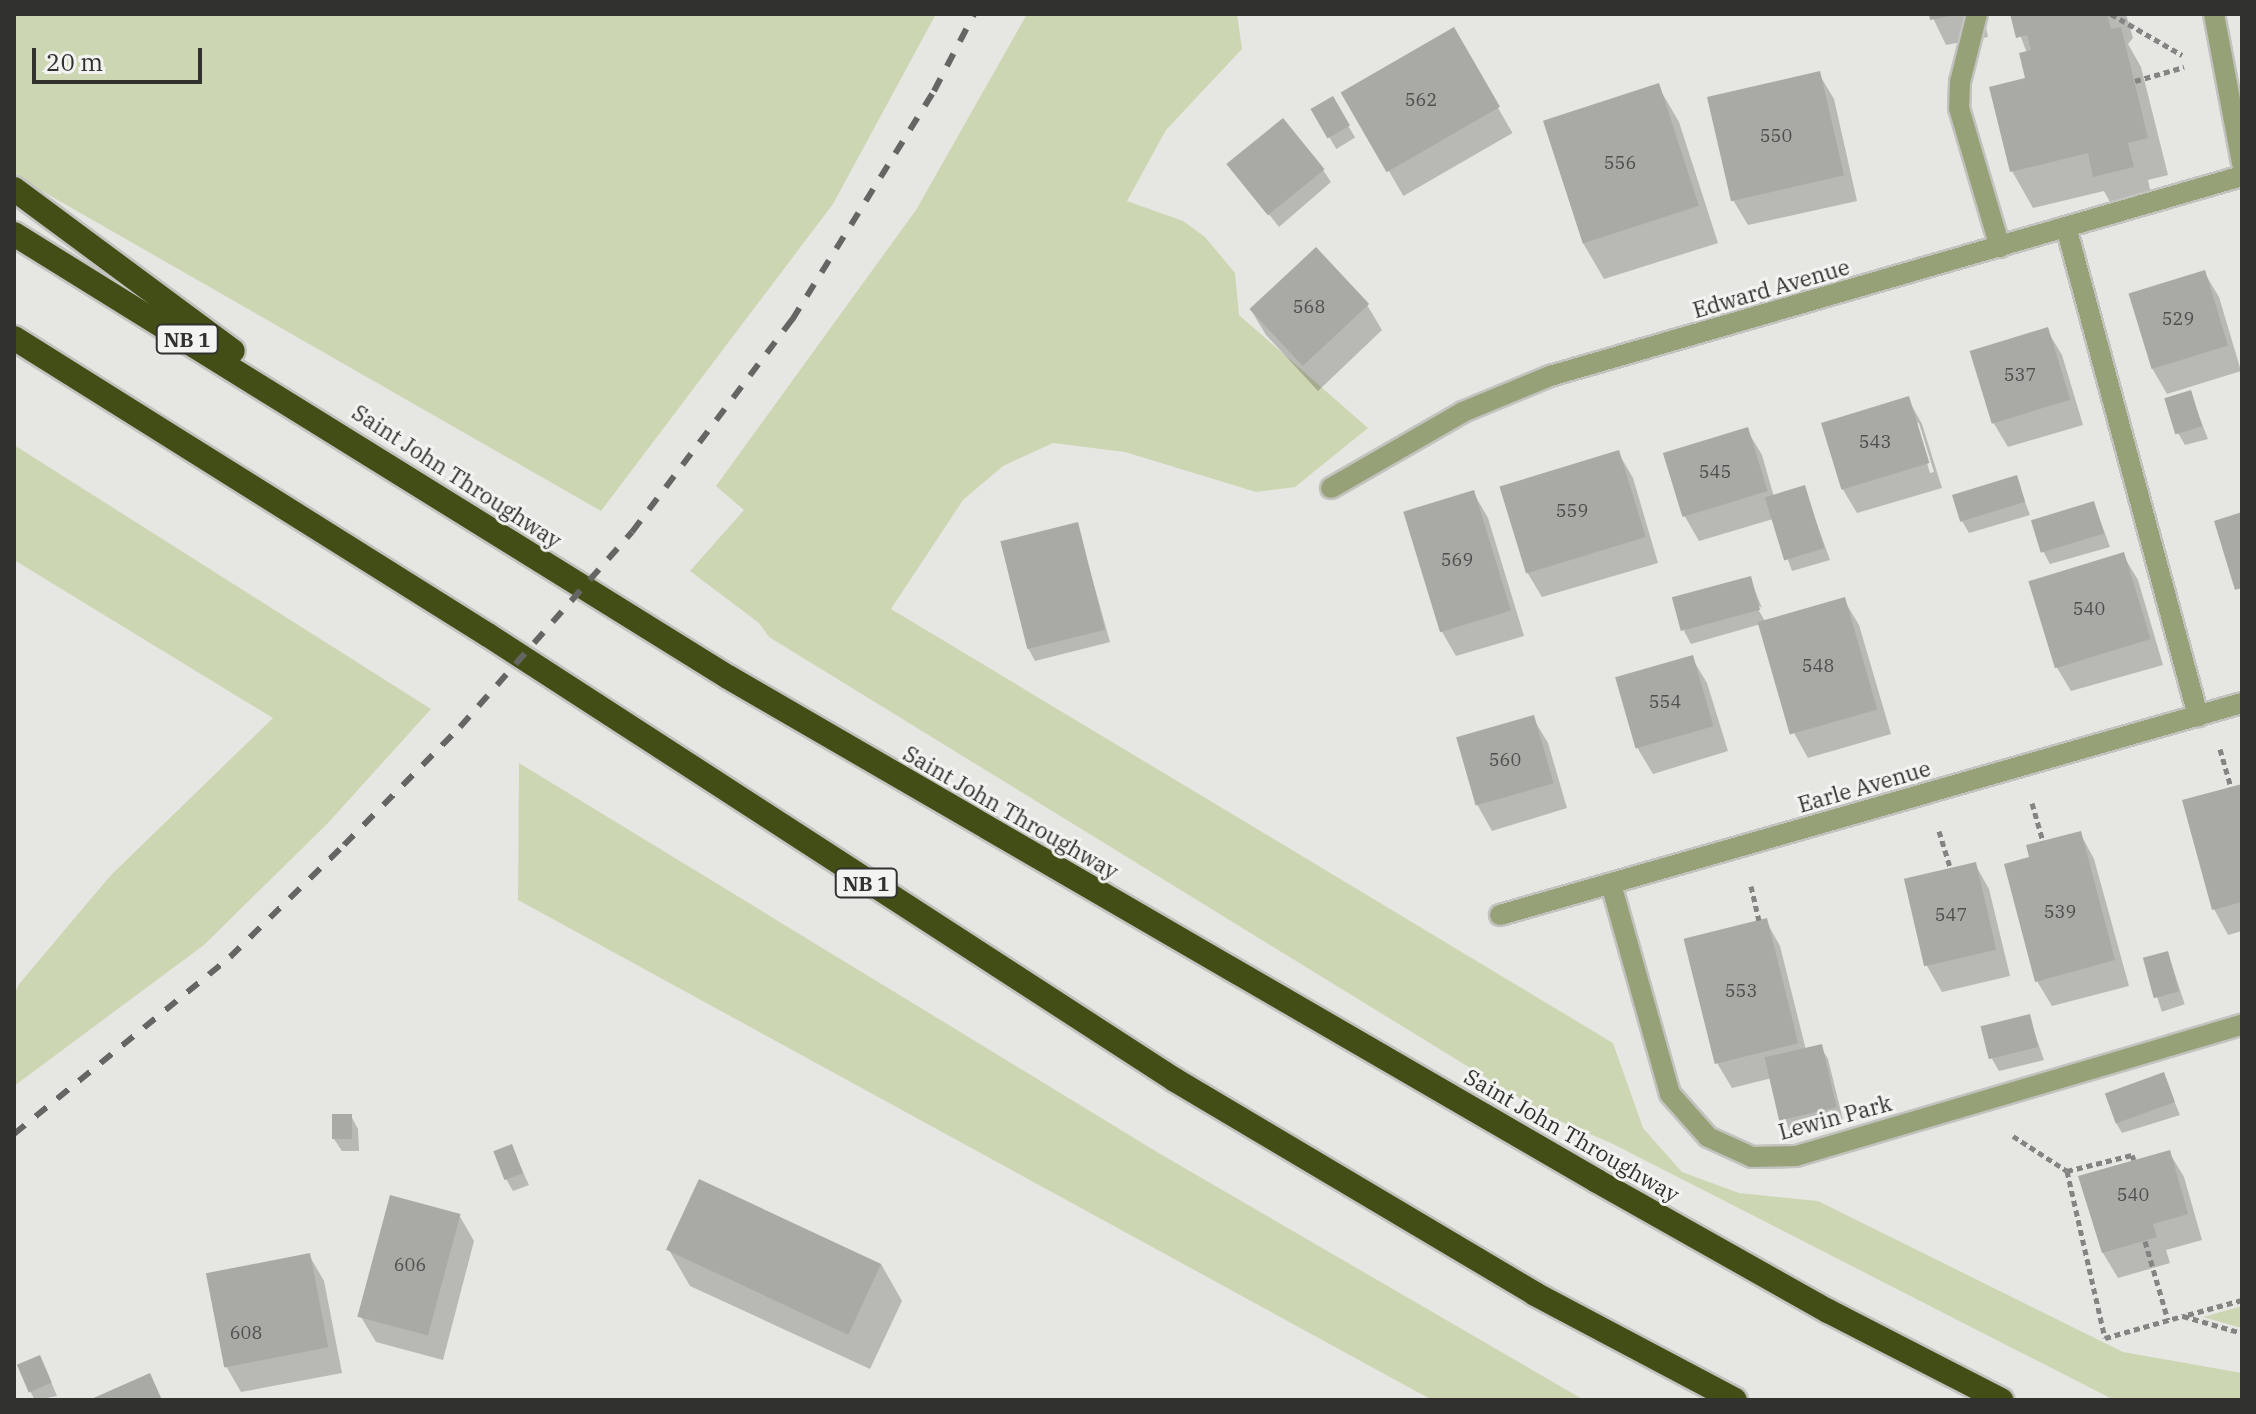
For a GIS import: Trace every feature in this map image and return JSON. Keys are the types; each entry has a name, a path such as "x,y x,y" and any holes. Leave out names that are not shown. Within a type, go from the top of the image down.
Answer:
{"highway":[{"path":"14,189 361,444"},
{"name":"Saint John Throughway","path":"14,234 361,444 728,677 1249,981 1828,1311 2001,1400"},
{"name":"NB 1","path":"14,338 421,592 1175,1080 1535,1294 1735,1400"}],"street":[{"path":"1977,14 1960,82 1959,108 2000,247"},
{"path":"2214,14 2242,163"},
{"name":"Edward Avenue","path":"1331,488 1463,412 1550,376 2242,176"},
{"path":"2066,227 2198,716"},
{"name":"Earle Avenue","path":"1500,915 2242,703"},
{"name":"Lewin Park","path":"1611,884 1670,1094 1692,1125 1740,1154 1796,1156 2242,1025"}],"path":[{"path":"2111,14 2197,64 2135,81"},
{"path":"2012,1135 2067,1171 2105,1338 2242,1300"},
{"path":"2067,1171 2132,1155 2134,1160"},
{"path":"2145,1241 2168,1320"},
{"path":"2183,1316 2242,1333"}],"green space":[{"path":"14,14 936,14 833,204 601,511 14,175"},
{"path":"1027,14 1237,14 1242,49 1166,130 1127,201 1183,221 1205,237 1235,273 1239,315 1368,428 1295,487 1256,492 1125,452 1053,443 1003,466 963,500 891,609 1613,1043 1643,1128 1682,1172 1739,1193 1818,1201 2123,1352 2242,1373 2242,1400 2114,1400 1611,1143 1550,1117 769,637 759,623 690,571 744,510 716,486 916,210"},
{"path":"14,445 431,709 328,823 204,945 14,1086 14,995 19,984 111,875 273,718 14,560"},
{"path":"519,763 1162,1155 1584,1400 1432,1400 518,900"},
{"path":"2242,1306 2242,1328 2203,1317"}],"building":[{"path":"1929,14 1955,14 1955,15 1930,20"},
{"path":"2010,14 2107,14 2111,29 2121,27 2148,138 2128,143 2134,167 2093,177 2088,153 2010,172 1989,87 2025,78 2019,53 2031,50 2027,35 2016,38"},
{"path":"1454,27 1500,107 1387,172 1341,92"},
{"path":"1820,71 1844,175 1731,201 1707,97"},
{"path":"1659,83 1699,206 1583,243 1543,121"},
{"path":"1333,96 1350,125 1327,138 1310,109"},
{"path":"1283,118 1325,169 1268,215 1226,164"},
{"path":"1316,247 1369,304 1303,366 1249,309"},
{"path":"2205,270 2228,346 2152,369 2128,293"},
{"path":"2048,327 2070,400 1992,424 1970,351"},
{"path":"2191,390 2202,426 2175,435 2164,398"},
{"path":"1909,396 1929,463 1841,490 1821,423"},
{"path":"1748,427 1768,491 1682,517 1663,453"},
{"path":"1619,450 1646,537 1526,574 1499,487"},
{"path":"2017,475 2025,502 1960,522 1952,495"},
{"path":"1805,485 1824,548 1784,560 1765,497"},
{"path":"1474,490 1511,610 1440,632 1403,512"},
{"path":"2094,501 2104,534 2041,553 2031,520"},
{"path":"2242,512 2242,588 2235,590 2214,521"},
{"path":"1078,522 1105,630 1027,649 1000,541"},
{"path":"2124,552 2151,639 2055,668 2028,581"},
{"path":"1751,576 1760,610 1681,631 1672,597"},
{"path":"1845,597 1877,709 1790,735 1758,622"},
{"path":"1693,655 1713,726 1636,748 1615,677"},
{"path":"1534,715 1554,783 1476,806 1456,737"},
{"path":"2242,784 2242,902 2212,910 2182,800"},
{"path":"2081,831 2115,960 2035,982 2004,864 2029,857 2026,845"},
{"path":"1976,862 1996,950 1924,966 1904,879"},
{"path":"1767,918 1798,1043 1715,1064 1684,939"},
{"path":"2168,951 2179,992 2154,998 2143,958"},
{"path":"2030,1014 2038,1047 1989,1059 1981,1026"},
{"path":"1822,1044 1837,1107 1779,1121 1765,1057"},
{"path":"2164,1072 2175,1102 2116,1124 2105,1094"},
{"path":"332,1114 352,1114 352,1139 332,1139"},
{"path":"512,1144 523,1173 504,1180 493,1151"},
{"path":"2170,1150 2188,1214 2153,1224 2157,1237 2102,1253 2078,1176"},
{"path":"699,1179 881,1264 848,1335 666,1250"},
{"path":"390,1195 461,1214 428,1336 357,1317"},
{"path":"310,1253 328,1347 224,1367 206,1273"},
{"path":"40,1355 52,1383 29,1392 17,1365"},
{"path":"150,1373 162,1400 89,1400"}],"railway":[{"path":"14,1134 230,957 460,727 632,532 792,320 934,91 974,14"}]}
